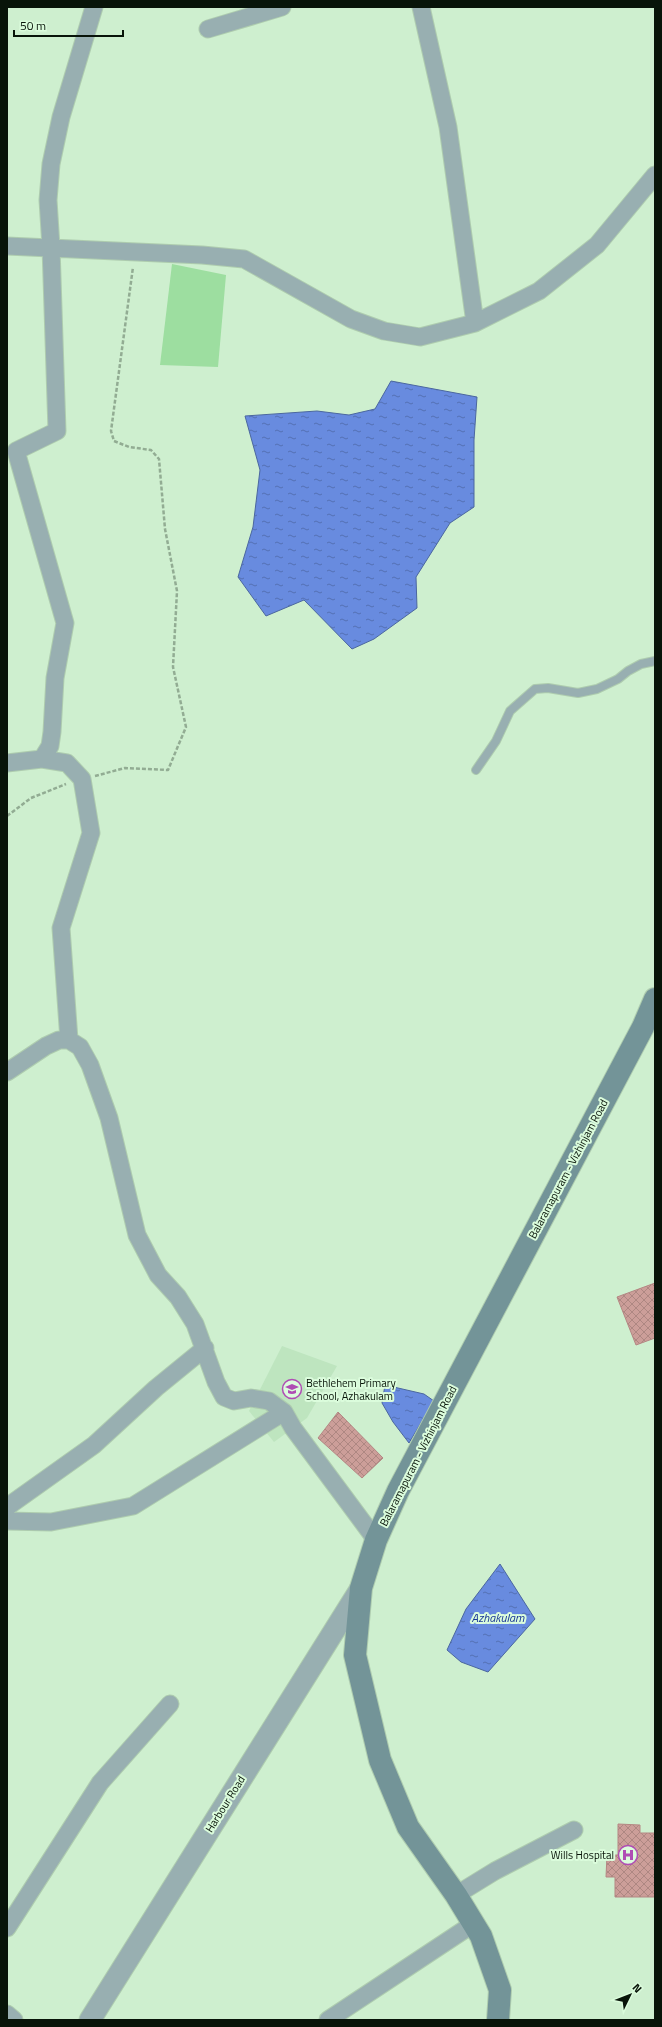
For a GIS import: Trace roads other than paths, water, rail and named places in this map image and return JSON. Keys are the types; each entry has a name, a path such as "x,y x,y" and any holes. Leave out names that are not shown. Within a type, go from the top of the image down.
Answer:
{"main road":[{"name":"Balaramapuram - Vizhinjam Road","path":"498,2020 500,1990 481,1936 456,1895 408,1827 380,1760 355,1656 361,1588 376,1540 398,1491 643,1027 655,999"}],"street":[{"path":"42,759 50,746 55,678 65,623 16,452 57,431 48,200 51,164 61,117 94,7"},
{"path":"208,30 282,7"},
{"path":"421,7 448,127 475,323"},
{"path":"7,246 202,255 244,259 351,319 384,331 420,337 475,323 539,291 597,245 655,175"},
{"path":"7,763 42,759 67,763 82,779 91,833 61,928 68,1040"},
{"path":"7,1072 46,1046 59,1040 68,1040 80,1047 90,1065 109,1118 137,1235 158,1274 178,1297 195,1324 206,1348 216,1382 224,1396 234,1401 251,1398 269,1401 284,1412 293,1428 376,1540"},
{"path":"7,1507 94,1445 156,1388 206,1348"},
{"path":"7,1521 51,1522 133,1506 284,1412"},
{"name":"Harbour Road","path":"90,2020 361,1588"},
{"path":"7,1928 100,1782 170,1704"},
{"path":"456,1895 495,1871 574,1830"},
{"path":"328,2020 473,1924"},
{"path":"7,2014 14,2020"}],"lane":[{"path":"476,770 496,741 510,711 535,688 548,688 578,693 597,689 618,679 628,670 641,664 655,661"}],"water":[{"path":"391,381 477,397 474,440 474,507 450,523 416,577 417,608 374,639 352,649 304,600 266,616 238,577 253,527 260,470 245,416 317,411 349,415 375,409"},
{"path":"385,1385 424,1394 434,1401 409,1443 393,1422 382,1403"},
{"name":"Azhakulam","path":"500,1564 535,1619 488,1672 461,1662 447,1650 466,1609"}],"place":[{"name":"Bethlehem Primary School, Azhakulam","path":"292,1389"},
{"name":"Wills Hospital","path":"628,1855"}]}
